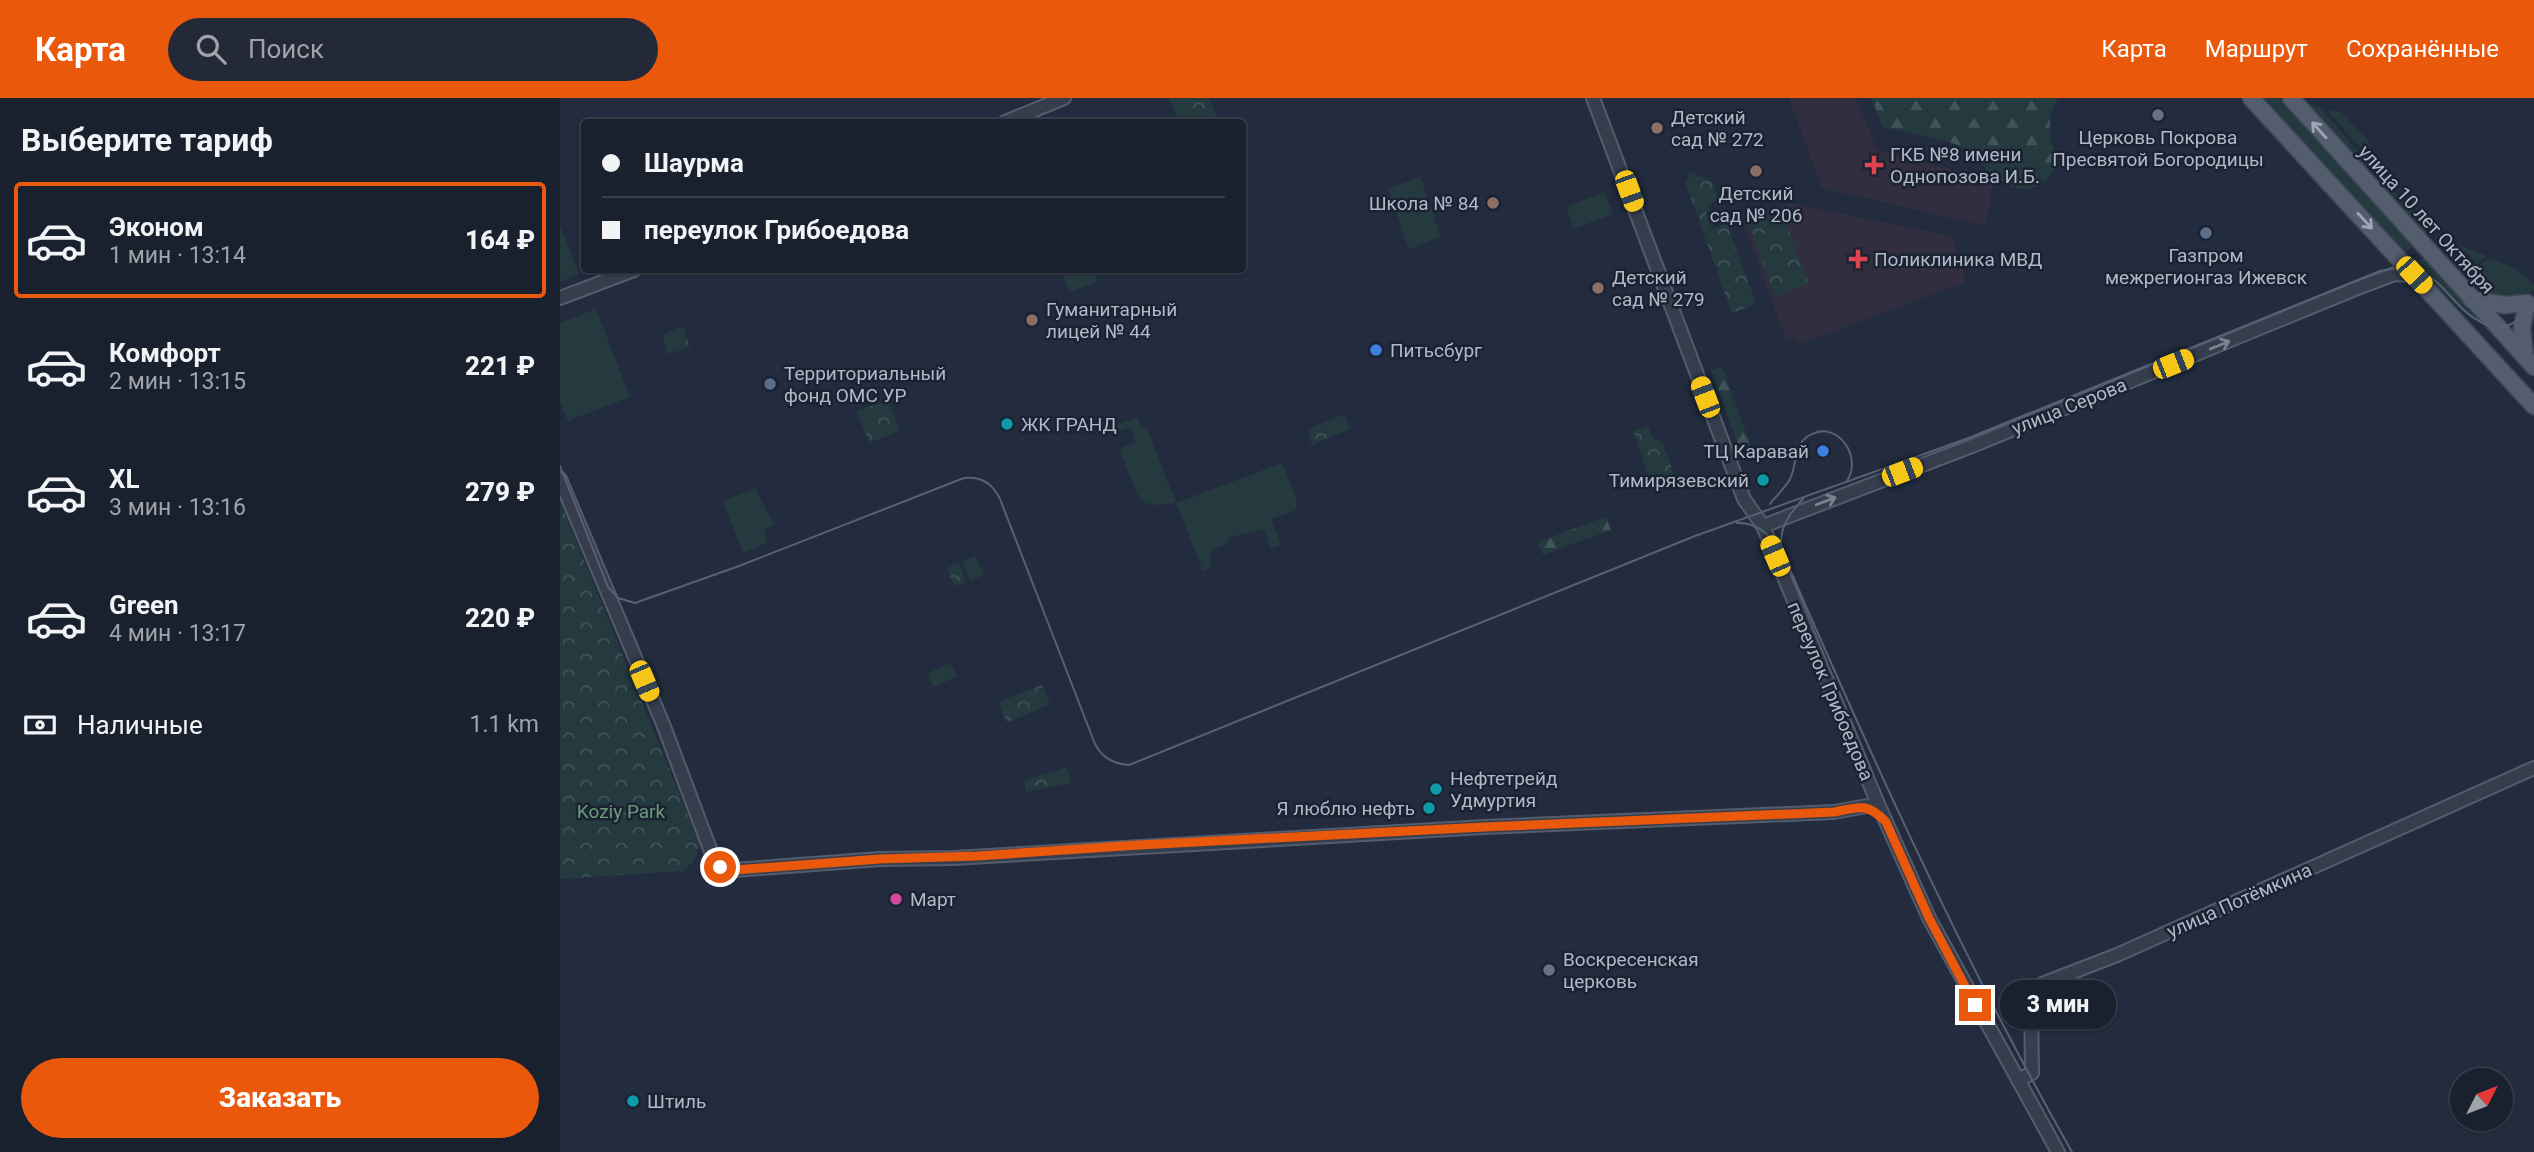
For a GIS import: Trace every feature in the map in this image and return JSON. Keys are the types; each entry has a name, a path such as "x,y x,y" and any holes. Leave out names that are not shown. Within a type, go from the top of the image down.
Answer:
{"main road":[{"path":"2251,98 2534,406"},
{"name":"улица 10 лет Октября","path":"2291,98 2530,361"},
{"path":"2472,300 2505,306 2527,303 2522,328 2530,361"},
{"path":"2464,329 2495,325"},
{"path":"2520,390 2528,378 2534,375"}],"street":[{"path":"1012,119 1064,98"},
{"name":"переулок Грибоедова","path":"1593,98 1744,499 1763,526 1878,804 1929,918 2058,1152"},
{"path":"560,299 626,273"},
{"name":"улица Серова","path":"1763,526 1972,446 2351,290 2395,274 2414,275"},
{"path":"560,479 663,724 713,857 720,867 734,870 1139,845 1834,812 1878,804"},
{"name":"улица Потёмкина","path":"2018,1080 2032,1073 2031,999 2042,984 2117,955 2534,768"},
{"path":"1859,807 1869,781"},
{"path":"1859,807 1876,812 1886,822"}],"shaded area":[{"name":"ГКБ №8 имени Однопозова И.Б.","path":"1789,98 1856,98 1877,150 1994,180 1985,226 1822,188"},
{"name":"Поликлиника МВД","path":"1790,203 1952,236 1966,282 1797,345 1794,337 1786,340 1743,221"}],"green space":[{"path":"1169,98 1209,98 1217,119 1178,119"},
{"path":"1871,98 2059,98 2051,114 2050,126 2057,158 2056,166 2050,176 2035,187 2013,187 1997,178 1969,152 1956,144 1883,127"},
{"path":"2261,98 2279,98 2416,247 2402,251"},
{"path":"2299,98 2320,108 2369,164 2367,171"},
{"path":"2327,110 2341,112 2369,142 2370,158"},
{"path":"2375,171 2426,227 2426,233 2394,200"},
{"path":"1692,172 1713,182 1719,200 1708,204 1710,211 1706,213 1712,229 1727,223 1756,304 1732,313 1685,182 1689,179 1687,173"},
{"path":"1420,177 1441,237 1409,249 1388,189"},
{"path":"1604,192 1613,214 1574,229 1566,207"},
{"path":"1782,213 1809,284 1775,296 1749,225"},
{"path":"560,226 579,274 560,282"},
{"path":"2459,245 2487,256 2471,268 2475,261 2465,251 2459,256 2452,247"},
{"path":"2427,258 2477,315 2476,318 2470,318 2411,261"},
{"path":"2490,258 2516,269 2534,285 2534,291 2510,298 2493,295 2478,287 2472,281 2478,275 2472,270"},
{"path":"1062,273 1095,273 1096,282 1072,291 1068,289"},
{"path":"596,309 630,397 568,421 560,402 560,323"},
{"path":"683,327 690,347 668,354 662,335"},
{"path":"1722,367 1751,446 1740,450 1711,370"},
{"path":"888,400 900,431 869,443 857,411"},
{"path":"1344,414 1350,429 1328,438 1322,423"},
{"path":"1138,417 1141,427 1147,428 1176,503 1153,505 1140,501 1119,449 1135,442 1130,427 1117,432 1114,426"},
{"path":"1322,423 1328,438 1312,445 1308,434 1310,429"},
{"path":"1648,426 1653,439 1662,442 1678,484 1654,492 1633,431"},
{"path":"1282,463 1297,500 1296,510 1271,519 1281,545 1271,549 1264,529 1228,538 1228,543 1211,553 1211,567 1203,571 1176,503"},
{"path":"755,488 774,525 764,529 767,543 743,553 723,502"},
{"name":"Koziy Park","path":"560,501 698,840 695,857 683,871 560,879"},
{"path":"1606,517 1611,530 1543,555 1538,542"},
{"path":"976,556 984,575 970,581 962,561"},
{"path":"959,563 966,582 954,586 947,568"},
{"path":"951,663 957,677 933,687 927,673"},
{"path":"1042,685 1050,704 1007,723 998,702"},
{"path":"1067,768 1071,783 1025,792 1025,780"}],"tram line":[{"path":"560,466 608,587 618,598 635,603 739,566 964,478 976,478 986,482 1000,499 1095,744 1109,759 1129,765 1695,536 1966,439 2380,271 2401,268 2429,276 2470,315 2495,328 2509,325 2534,310"},
{"path":"1770,504 1790,479 1800,444 1820,431 1830,432 1838,437 1850,453 1851,473 1846,482"},
{"path":"1804,498 1786,521 1781,549 1955,930 2072,1152"},
{"path":"1737,523 1745,523 1763,531 1781,553"}],"place":[{"name":"Церковь Покрова Пресвятой Богородицы","path":"2158,115"},
{"name":"Детский сад № 272","path":"1657,128"},
{"name":"ГКБ №8 имени Однопозова И.Б.","path":"1874,165"},
{"name":"Детский сад № 206","path":"1756,171"},
{"name":"Школа № 84","path":"1493,203"},
{"name":"Газпром межрегионгаз Ижевск","path":"2206,233"},
{"name":"Поликлиника МВД","path":"1858,259"},
{"name":"Детский сад № 279","path":"1598,288"},
{"name":"Гуманитарный лицей № 44","path":"1032,320"},
{"name":"Питьсбург","path":"1376,350"},
{"name":"Территориальный фонд ОМС УР","path":"770,384"},
{"name":"ЖК ГРАНД","path":"1007,424"},
{"name":"ТЦ Каравай","path":"1823,451"},
{"name":"Тимирязевский","path":"1763,480"},
{"name":"Нефтетрейд Удмуртия","path":"1436,789"},
{"name":"Я люблю нефть","path":"1429,808"},
{"name":"Март","path":"896,899"},
{"name":"Воскресенская церковь","path":"1549,970"},
{"name":"Штиль","path":"633,1101"}],"route":[{"path":"720,867 734,870 1139,845 1834,812 1864,806 1871,808 1886,822 1929,918 1975,1005"}]}
